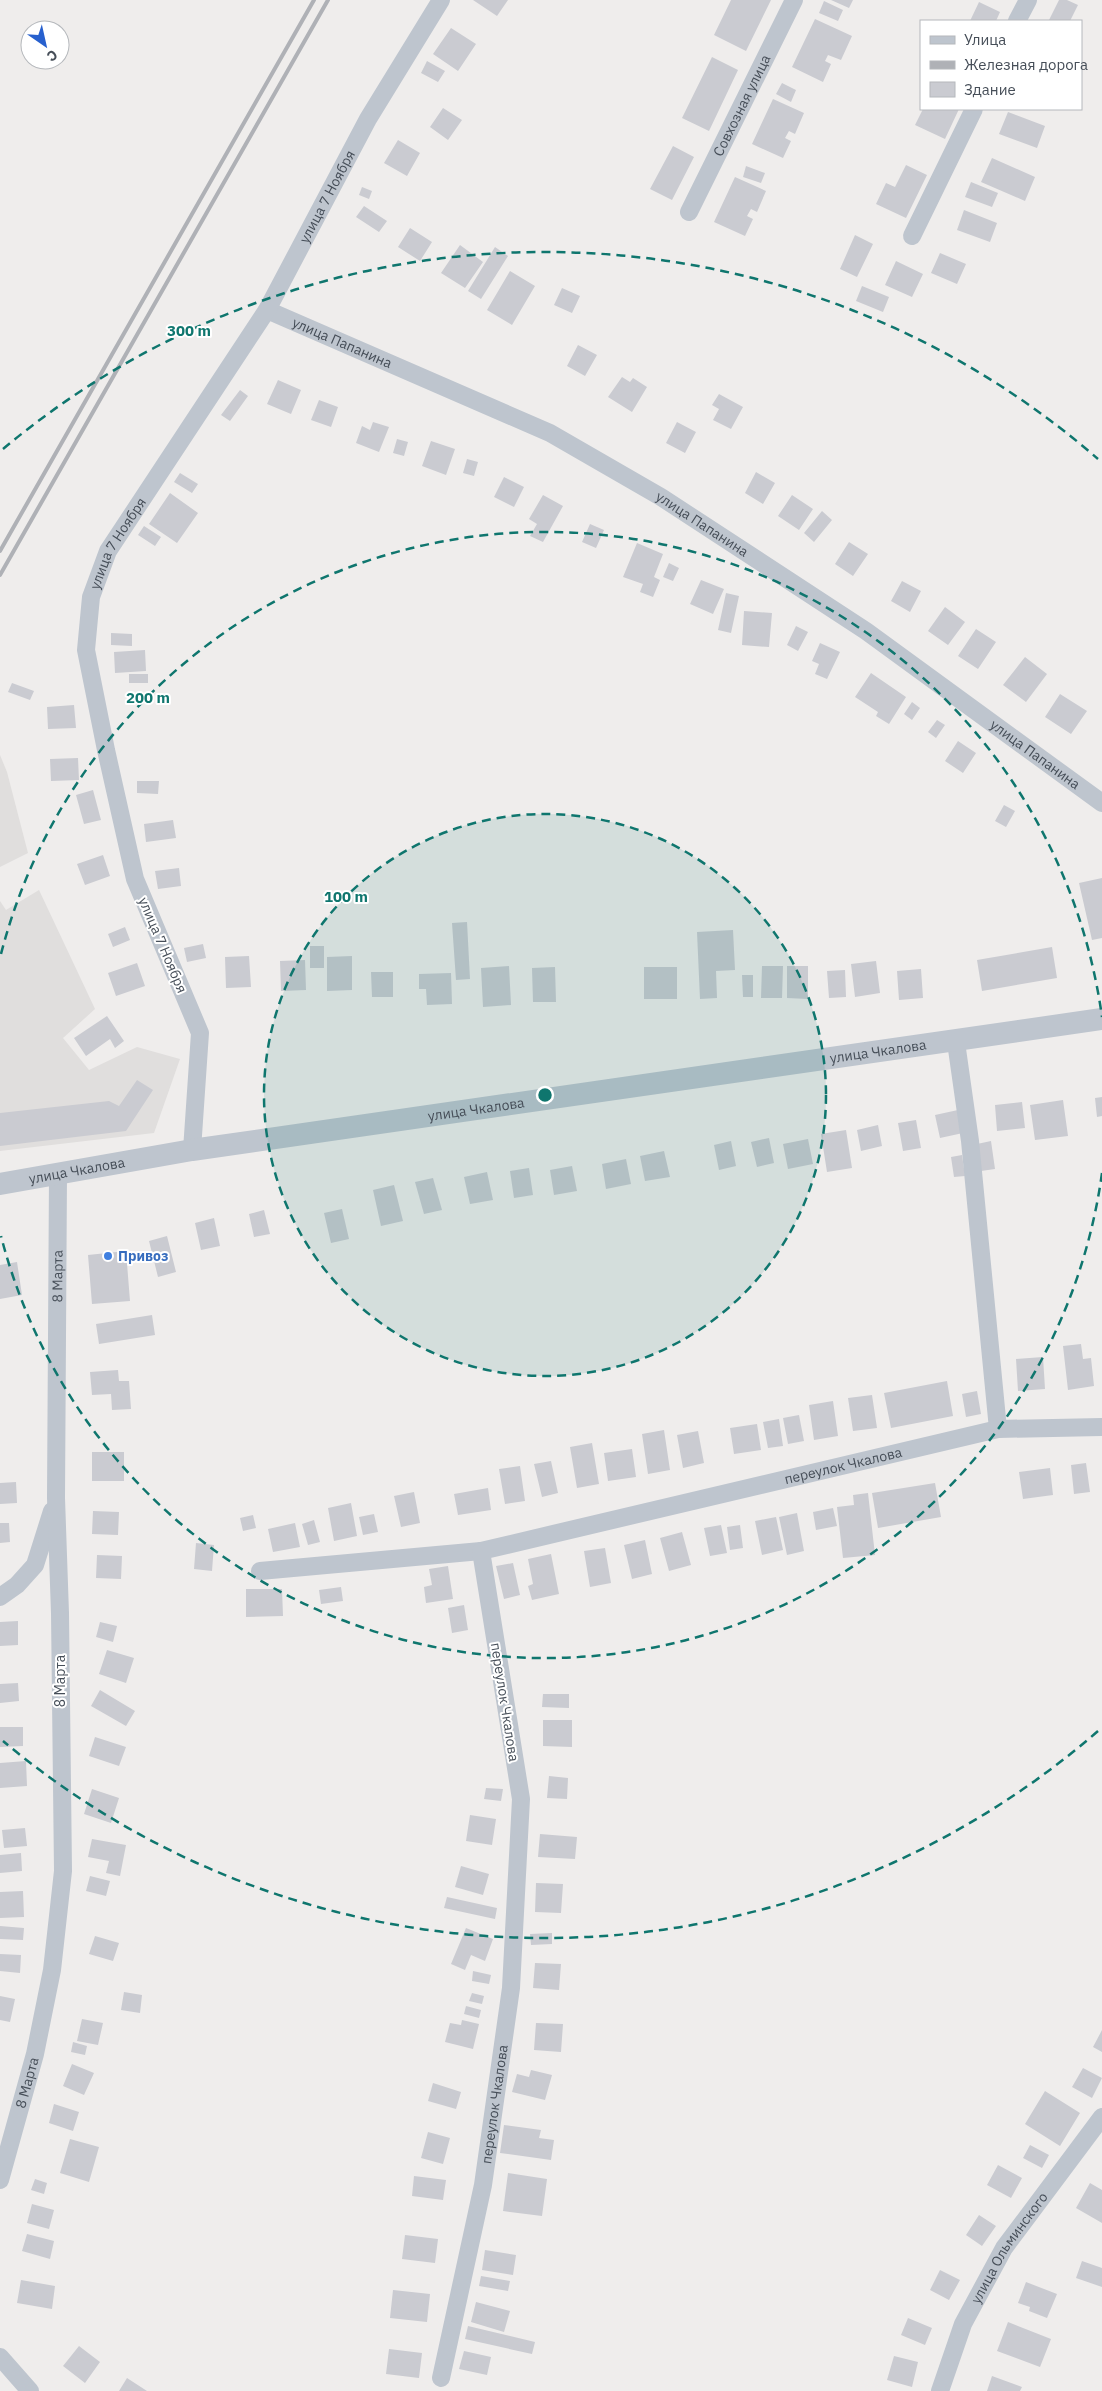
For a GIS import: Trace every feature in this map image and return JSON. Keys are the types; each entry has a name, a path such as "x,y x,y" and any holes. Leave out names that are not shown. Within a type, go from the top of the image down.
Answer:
{"street":[{"name":"улица 7 Ноября","path":"192,1150 200,1033 135,879 86,650 91,597 108,551 267,310 368,119 441,0"},
{"name":"Совхозная улица","path":"689,212 794,0"},
{"path":"1018,20 1028,0"},
{"path":"912,236 974,110"},
{"name":"улица Папанина","path":"267,310 550,433 661,497 866,631 1102,803"},
{"name":"улица Чкалова","path":"0,1184 192,1150 956,1042 1102,1019"},
{"path":"956,1042 970,1141 998,1429"},
{"name":"8 Марта","path":"0,2180 35,2054 49,1989 63,1871 60,1613 56,1498 58,1175"},
{"name":"переулок Чкалова","path":"441,2378 483,2185 511,1988 521,1799 481,1551 998,1429 1102,1427"},
{"path":"0,1598 17,1585 35,1565 56,1498"},
{"path":"260,1571 481,1551"},
{"name":"улица Ольминского","path":"940,2391 963,2324 1004,2248 1102,2117"},
{"path":"0,2358 30,2391"}],"shaded area":[{"path":"0,755 7,772 28,853 0,867"},
{"path":"39,890 95,1009 63,1038 89,1070 137,1047 180,1059 154,1133 0,1151 0,901 6,910"}],"building":[{"path":"473,0 508,0 497,16"},
{"path":"731,0 771,0 746,51 714,35"},
{"path":"831,0 853,0 849,8"},
{"path":"1059,0 1067,0 1078,5 1070,20 1049,20"},
{"path":"824,1 843,10 838,21 819,13"},
{"path":"979,2 1000,12 996,20 970,20"},
{"path":"815,19 852,36 841,60 828,55 825,61 831,64 823,82 792,67"},
{"path":"451,28 476,44 458,71 433,54"},
{"path":"712,57 738,70 709,131 682,118"},
{"path":"427,61 445,71 438,82 421,73"},
{"path":"782,83 796,90 791,102 776,94"},
{"path":"773,99 804,113 795,134 789,131 785,138 791,141 783,158 752,144"},
{"path":"443,108 462,120 448,140 430,127"},
{"path":"922,110 959,110 945,139 915,125"},
{"path":"1008,112 1045,126 1037,148 999,134"},
{"path":"398,140 420,153 407,176 384,163"},
{"path":"673,146 694,157 672,200 650,189"},
{"path":"992,158 1035,177 1025,201 981,182"},
{"path":"906,165 927,175 906,218 876,204 886,183 895,187"},
{"path":"746,166 765,173 761,183 743,177"},
{"path":"735,177 766,191 757,212 751,209 747,216 753,219 745,236 714,222"},
{"path":"971,182 998,193 992,207 965,197"},
{"path":"362,187 372,191 369,199 359,195"},
{"path":"364,206 387,221 379,232 356,217"},
{"path":"964,210 997,223 990,242 957,230"},
{"path":"410,228 432,242 420,261 398,247"},
{"path":"855,235 873,244 857,277 840,269"},
{"path":"460,245 483,262 465,288 441,273"},
{"path":"495,247 508,256 481,299 468,291"},
{"path":"940,253 966,264 957,284 931,273"},
{"path":"896,261 923,274 912,297 885,285"},
{"path":"510,271 535,286 512,325 487,310"},
{"path":"862,286 889,297 883,312 856,301"},
{"path":"562,288 580,296 572,313 554,305"},
{"path":"578,345 597,355 585,376 567,366"},
{"path":"622,377 630,382 633,378 647,387 632,412 608,397"},
{"path":"278,380 301,390 291,414 267,404"},
{"path":"240,390 248,396 230,421 221,415"},
{"path":"719,394 743,407 731,429 713,420 719,409 712,405"},
{"path":"319,400 338,407 331,427 311,420"},
{"path":"373,422 389,427 379,452 356,443 362,426 370,430"},
{"path":"677,422 696,432 685,453 666,443"},
{"path":"397,439 408,442 404,456 393,453"},
{"path":"431,441 455,449 446,475 422,466"},
{"path":"467,459 478,462 474,476 463,473"},
{"path":"756,472 775,483 763,504 745,493"},
{"path":"180,473 198,484 192,493 174,482"},
{"path":"504,477 524,487 514,507 494,497"},
{"path":"170,493 198,513 177,543 149,524"},
{"path":"543,495 563,506 543,542 530,536 537,524 529,519"},
{"path":"792,495 813,509 799,530 778,516"},
{"path":"822,511 832,520 814,542 804,533"},
{"path":"590,524 604,530 596,548 582,542"},
{"path":"144,526 161,537 155,546 138,535"},
{"path":"849,542 868,554 853,576 835,564"},
{"path":"637,543 663,554 654,577 660,580 653,597 640,592 643,584 623,577"},
{"path":"669,563 679,568 673,581 663,577"},
{"path":"701,580 724,589 713,614 690,604"},
{"path":"902,581 921,591 910,612 891,601"},
{"path":"726,593 739,596 731,633 718,630"},
{"path":"945,607 965,622 948,645 928,631"},
{"path":"744,611 772,613 769,647 742,645"},
{"path":"796,626 808,632 798,651 787,645"},
{"path":"976,629 996,642 978,669 958,656"},
{"path":"111,633 132,634 132,646 111,645"},
{"path":"820,643 840,652 827,679 815,674 819,664 812,661"},
{"path":"145,650 146,671 115,673 114,652"},
{"path":"1025,657 1047,674 1026,702 1003,685"},
{"path":"871,673 906,697 889,724 876,716 878,712 855,697"},
{"path":"129,674 148,674 148,683 129,683"},
{"path":"12,683 34,691 30,700 8,692"},
{"path":"1060,694 1087,711 1071,734 1045,717"},
{"path":"912,702 920,708 912,720 904,714"},
{"path":"74,705 76,728 48,729 47,707"},
{"path":"937,720 945,725 936,738 928,732"},
{"path":"958,741 976,753 963,773 945,761"},
{"path":"78,758 79,780 51,781 50,759"},
{"path":"137,781 159,781 158,794 137,793"},
{"path":"93,790 101,820 84,824 76,795"},
{"path":"1004,805 1015,811 1006,827 995,821"},
{"path":"173,820 176,838 146,842 144,824"},
{"path":"103,855 110,876 85,885 77,864"},
{"path":"179,868 181,886 158,889 155,871"},
{"path":"1102,878 1102,938 1092,940 1079,883"},
{"path":"467,922 470,979 456,980 452,923"},
{"path":"125,927 130,940 113,947 108,934"},
{"path":"733,930 735,970 716,971 717,998 700,999 697,932"},
{"path":"203,944 206,958 187,962 184,948"},
{"path":"310,946 324,946 324,968 310,968"},
{"path":"1052,947 1057,978 982,991 977,960"},
{"path":"249,956 251,987 226,988 225,957"},
{"path":"352,956 352,990 327,991 327,957"},
{"path":"305,960 306,990 281,991 280,961"},
{"path":"876,961 880,993 855,997 851,964"},
{"path":"137,963 145,986 116,996 108,973"},
{"path":"509,966 511,1005 483,1007 481,968"},
{"path":"762,966 783,966 782,998 761,998"},
{"path":"787,966 808,966 808,999 787,998"},
{"path":"555,967 556,1002 533,1002 532,968"},
{"path":"644,967 677,967 677,999 644,999"},
{"path":"921,969 923,998 899,1000 897,971"},
{"path":"845,970 846,997 829,998 827,971"},
{"path":"371,972 393,972 393,997 372,997"},
{"path":"451,973 452,1004 427,1005 426,989 419,989 419,974"},
{"path":"742,975 753,975 753,997 743,997"},
{"path":"107,1016 124,1041 115,1048 110,1039 86,1056 74,1038"},
{"path":"137,1080 153,1090 126,1131 0,1146 0,1113 109,1101 119,1106"},
{"path":"1102,1097 1102,1116 1097,1117 1095,1098"},
{"path":"1063,1100 1068,1136 1035,1140 1030,1105"},
{"path":"1022,1102 1025,1128 997,1131 995,1105"},
{"path":"958,1110 963,1133 940,1138 935,1115"},
{"path":"916,1120 921,1148 903,1151 898,1123"},
{"path":"878,1125 882,1146 861,1151 857,1130"},
{"path":"846,1130 852,1168 827,1172 821,1134"},
{"path":"769,1138 774,1163 757,1167 751,1142"},
{"path":"808,1139 813,1164 788,1169 783,1144"},
{"path":"731,1141 736,1166 719,1170 714,1145"},
{"path":"991,1141 995,1169 981,1171 977,1144"},
{"path":"664,1151 670,1177 645,1181 640,1156"},
{"path":"962,1155 965,1176 954,1177 951,1157"},
{"path":"626,1159 631,1184 606,1189 602,1164"},
{"path":"572,1166 577,1191 554,1195 550,1170"},
{"path":"529,1168 533,1195 514,1198 510,1171"},
{"path":"487,1172 493,1200 470,1204 464,1177"},
{"path":"433,1178 442,1210 424,1214 415,1182"},
{"path":"394,1185 403,1221 381,1226 373,1190"},
{"path":"342,1209 349,1239 331,1243 324,1213"},
{"path":"264,1210 270,1234 254,1237 249,1214"},
{"path":"214,1218 220,1246 201,1250 195,1223"},
{"path":"167,1236 176,1272 158,1277 149,1241"},
{"path":"126,1251 130,1301 92,1304 88,1255"},
{"path":"17,1262 22,1295 0,1299 0,1265"},
{"path":"152,1315 155,1335 99,1344 96,1324"},
{"path":"1081,1344 1083,1359 1091,1358 1094,1386 1068,1390 1063,1346"},
{"path":"1043,1357 1045,1389 1018,1391 1016,1359"},
{"path":"118,1370 119,1381 129,1381 131,1409 112,1410 111,1394 92,1395 90,1372"},
{"path":"947,1381 953,1416 891,1428 884,1393"},
{"path":"977,1391 981,1414 966,1417 962,1394"},
{"path":"872,1395 877,1428 853,1431 848,1398"},
{"path":"833,1401 838,1436 814,1440 809,1405"},
{"path":"799,1415 804,1441 788,1444 783,1418"},
{"path":"779,1419 783,1446 768,1448 763,1422"},
{"path":"757,1424 761,1450 734,1454 730,1428"},
{"path":"664,1430 670,1470 648,1474 642,1434"},
{"path":"698,1431 704,1463 683,1468 677,1435"},
{"path":"592,1443 599,1484 577,1488 570,1447"},
{"path":"632,1449 636,1477 608,1481 604,1453"},
{"path":"92,1452 124,1452 124,1481 92,1481"},
{"path":"551,1461 558,1493 542,1497 534,1464"},
{"path":"1086,1463 1090,1492 1074,1494 1071,1465"},
{"path":"520,1466 525,1501 505,1504 499,1469"},
{"path":"1050,1468 1053,1495 1023,1499 1019,1472"},
{"path":"16,1482 17,1503 0,1504 0,1483"},
{"path":"935,1483 941,1517 878,1528 872,1493"},
{"path":"488,1488 491,1510 458,1515 454,1494"},
{"path":"414,1492 420,1523 401,1527 394,1496"},
{"path":"868,1493 875,1555 843,1558 837,1507 854,1505 853,1495"},
{"path":"351,1503 357,1536 334,1541 328,1508"},
{"path":"833,1508 837,1526 816,1530 813,1512"},
{"path":"93,1511 119,1512 118,1535 92,1534"},
{"path":"797,1513 804,1551 787,1555 779,1517"},
{"path":"374,1514 378,1532 363,1535 359,1517"},
{"path":"253,1515 256,1528 243,1531 240,1518"},
{"path":"776,1517 783,1550 762,1555 755,1521"},
{"path":"314,1520 320,1542 308,1545 302,1524"},
{"path":"0,1523 9,1523 10,1542 0,1543"},
{"path":"295,1523 300,1547 273,1552 268,1529"},
{"path":"721,1525 727,1553 710,1556 704,1528"},
{"path":"740,1525 743,1548 730,1550 727,1527"},
{"path":"682,1532 691,1565 669,1571 660,1538"},
{"path":"645,1540 652,1574 632,1579 624,1545"},
{"path":"196,1543 214,1545 212,1571 194,1569"},
{"path":"605,1548 611,1583 590,1587 584,1551"},
{"path":"551,1554 559,1594 532,1600 528,1586 533,1584 528,1559"},
{"path":"97,1555 122,1556 121,1579 96,1578"},
{"path":"513,1563 520,1595 504,1599 496,1566"},
{"path":"448,1566 453,1599 426,1603 424,1587 432,1585 429,1569"},
{"path":"341,1587 343,1601 321,1604 319,1590"},
{"path":"246,1589 282,1589 283,1616 246,1617"},
{"path":"464,1605 468,1630 452,1633 448,1608"},
{"path":"18,1621 18,1645 0,1646 0,1622"},
{"path":"100,1622 117,1626 113,1642 96,1637"},
{"path":"107,1650 134,1658 126,1683 99,1674"},
{"path":"18,1683 19,1701 0,1703 0,1684"},
{"path":"100,1690 135,1711 126,1726 91,1706"},
{"path":"543,1694 569,1694 569,1708 542,1707"},
{"path":"543,1720 572,1720 572,1747 543,1746"},
{"path":"0,1727 23,1727 23,1746 0,1747"},
{"path":"95,1737 126,1747 119,1766 89,1756"},
{"path":"26,1761 27,1786 0,1788 0,1763"},
{"path":"549,1776 568,1778 567,1799 547,1798"},
{"path":"486,1788 503,1789 501,1801 484,1799"},
{"path":"92,1789 119,1798 111,1823 84,1814"},
{"path":"470,1815 496,1819 492,1845 466,1841"},
{"path":"25,1828 27,1846 4,1848 2,1830"},
{"path":"540,1834 577,1837 575,1859 538,1857"},
{"path":"92,1839 126,1845 120,1876 106,1873 109,1861 88,1857"},
{"path":"21,1853 22,1871 0,1873 0,1855"},
{"path":"461,1866 489,1874 483,1895 455,1887"},
{"path":"90,1876 110,1881 106,1896 86,1891"},
{"path":"536,1883 563,1884 561,1913 535,1912"},
{"path":"23,1891 24,1917 0,1918 0,1892"},
{"path":"447,1897 497,1908 495,1919 444,1908"},
{"path":"0,1926 24,1928 23,1940 0,1939"},
{"path":"466,1928 493,1939 485,1961 471,1955 465,1970 451,1964"},
{"path":"552,1933 552,1944 531,1945 530,1934"},
{"path":"95,1936 119,1943 113,1961 89,1954"},
{"path":"0,1954 21,1955 20,1973 0,1971"},
{"path":"535,1963 561,1964 559,1990 533,1988"},
{"path":"473,1971 491,1975 489,1984 472,1981"},
{"path":"124,1992 142,1995 140,2013 121,2010"},
{"path":"472,1993 484,1996 482,2004 469,2001"},
{"path":"0,1996 15,1999 10,2022 0,2020"},
{"path":"466,2006 481,2010 479,2018 464,2014"},
{"path":"82,2019 103,2023 98,2045 77,2041"},
{"path":"462,2020 479,2024 473,2049 445,2042 450,2023 461,2025"},
{"path":"536,2023 563,2024 561,2052 534,2050"},
{"path":"1102,2030 1102,2052 1093,2047"},
{"path":"73,2042 87,2046 85,2055 71,2052"},
{"path":"72,2064 94,2073 84,2095 63,2086"},
{"path":"1083,2068 1102,2078 1092,2098 1072,2087"},
{"path":"531,2070 552,2075 545,2100 512,2092 517,2074 529,2077"},
{"path":"433,2083 461,2092 456,2109 428,2101"},
{"path":"1045,2091 1080,2113 1060,2146 1025,2124"},
{"path":"54,2104 79,2112 73,2131 49,2123"},
{"path":"504,2125 541,2130 539,2138 554,2140 551,2160 500,2153"},
{"path":"428,2132 450,2138 443,2164 421,2158"},
{"path":"70,2139 99,2147 89,2182 60,2173"},
{"path":"1030,2145 1049,2155 1042,2168 1023,2158"},
{"path":"998,2165 1022,2178 1011,2198 987,2185"},
{"path":"508,2173 547,2179 542,2216 503,2211"},
{"path":"414,2176 446,2180 443,2200 412,2196"},
{"path":"35,2179 47,2183 44,2194 31,2190"},
{"path":"1090,2183 1102,2190 1102,2223 1076,2208"},
{"path":"32,2204 54,2210 49,2229 27,2223"},
{"path":"979,2215 996,2226 982,2246 966,2235"},
{"path":"27,2234 54,2241 50,2259 22,2251"},
{"path":"405,2235 438,2239 435,2263 402,2259"},
{"path":"485,2250 516,2255 513,2275 482,2270"},
{"path":"1082,2261 1102,2268 1102,2287 1076,2278"},
{"path":"940,2270 960,2280 949,2300 930,2290"},
{"path":"481,2276 510,2281 508,2291 479,2286"},
{"path":"21,2280 55,2286 52,2309 17,2303"},
{"path":"1026,2282 1057,2294 1047,2318 1029,2311 1030,2307 1018,2303"},
{"path":"393,2290 430,2294 427,2322 390,2318"},
{"path":"476,2302 510,2311 504,2332 471,2322"},
{"path":"908,2318 932,2328 925,2345 901,2335"},
{"path":"1008,2322 1051,2339 1040,2367 997,2351"},
{"path":"468,2326 535,2342 532,2354 465,2339"},
{"path":"79,2346 100,2362 85,2383 63,2366"},
{"path":"389,2349 422,2353 419,2378 386,2374"},
{"path":"464,2351 491,2357 487,2375 459,2369"},
{"path":"894,2356 918,2362 912,2387 887,2380"},
{"path":"992,2376 1022,2387 1020,2391 987,2391"},
{"path":"127,2378 147,2391 119,2391"}],"railway":[{"path":"0,551 314,0"},
{"path":"0,575 328,0"}],"place":[{"name":"Привоз","path":"108,1256"}]}
